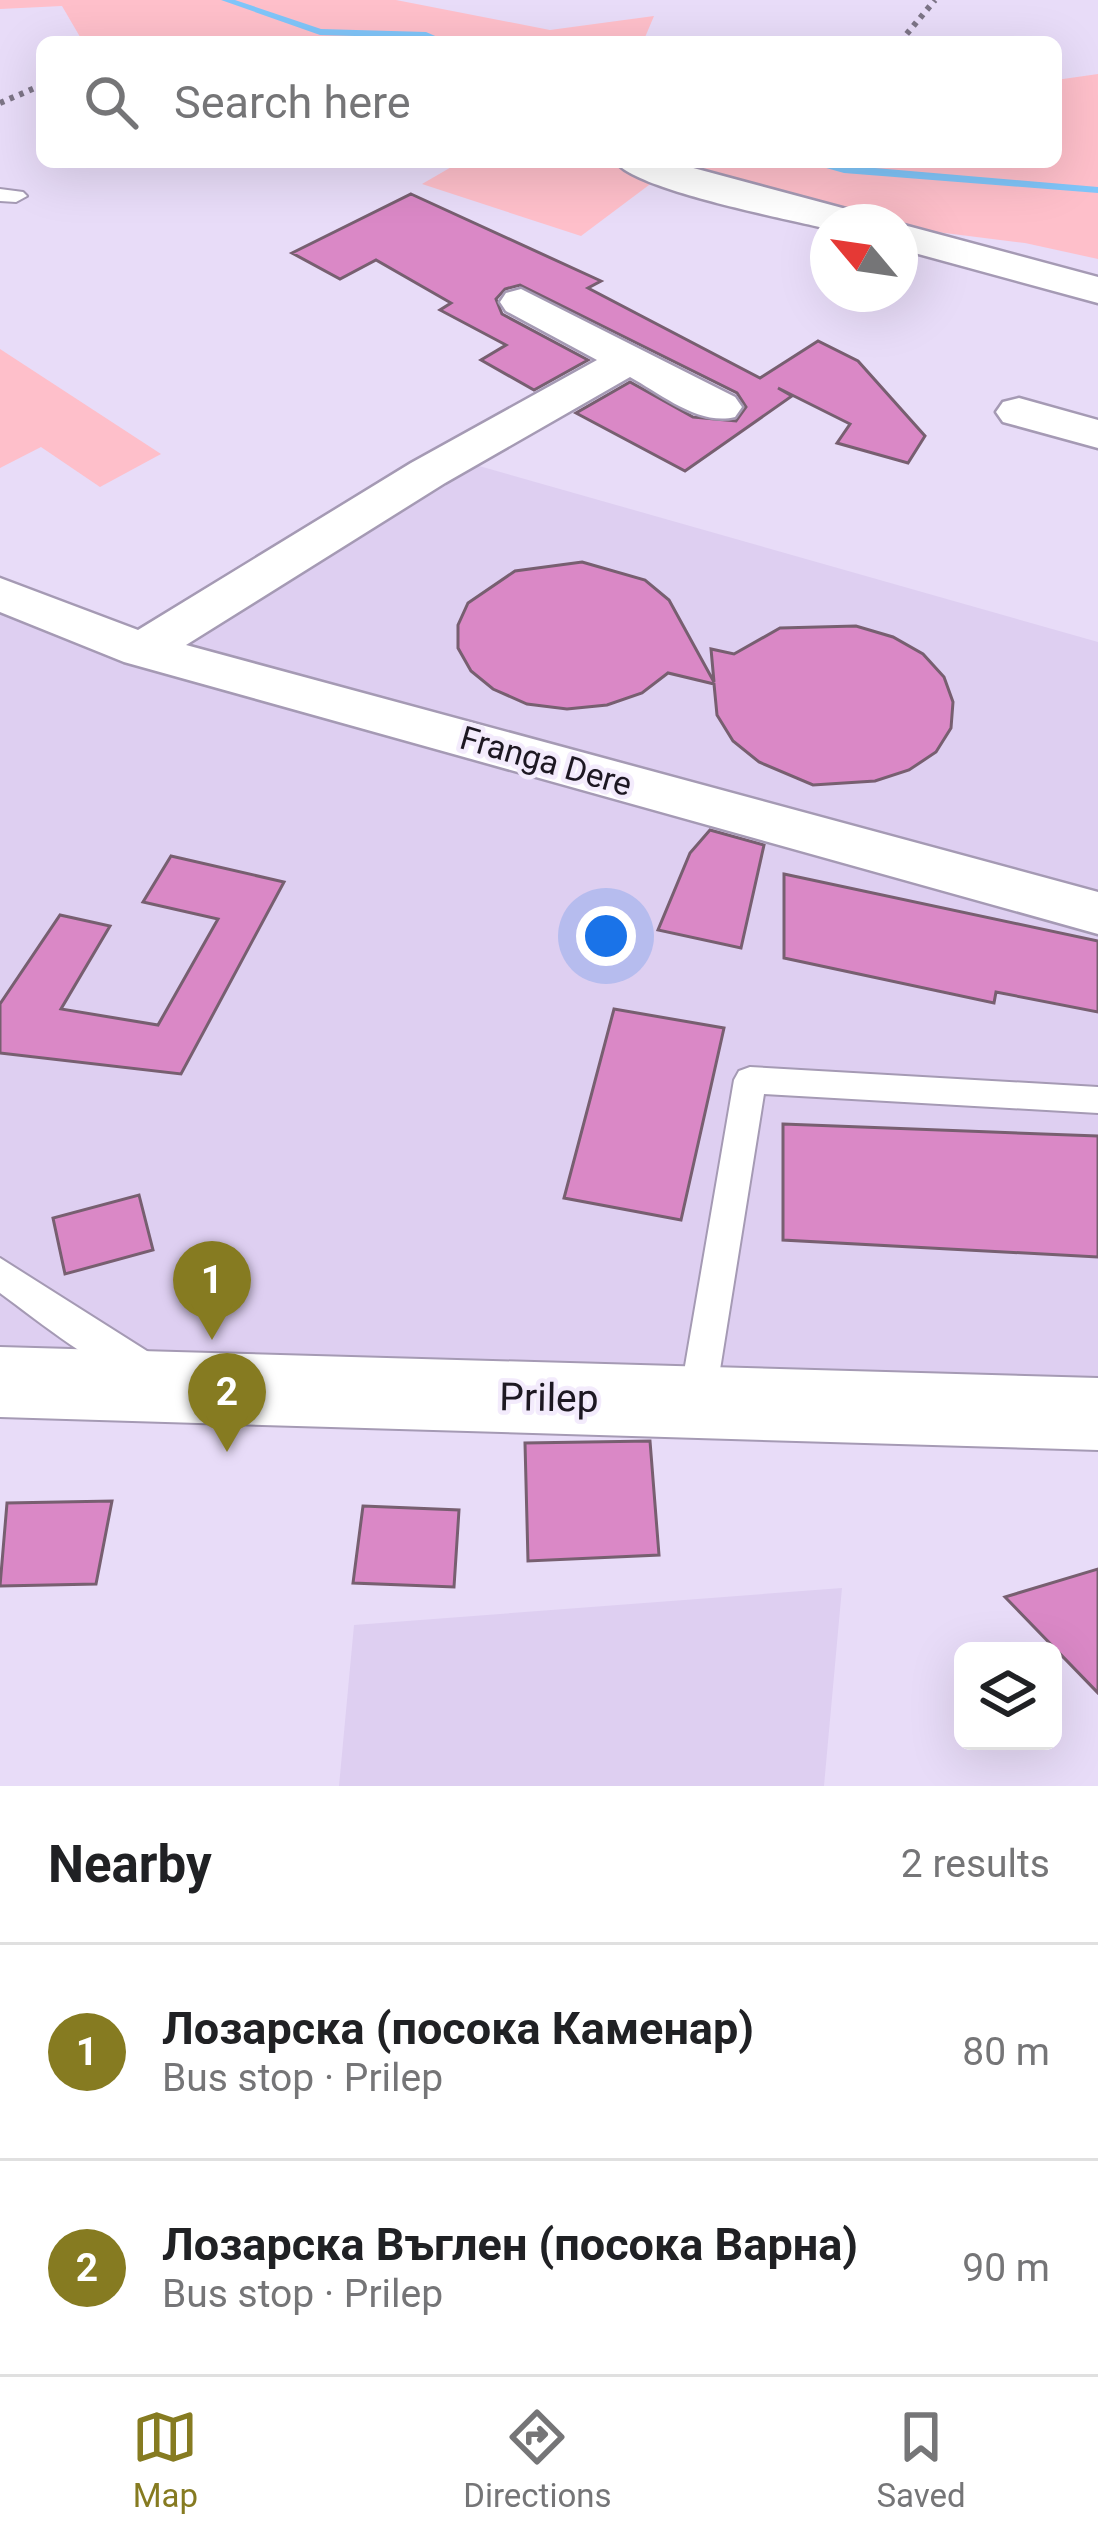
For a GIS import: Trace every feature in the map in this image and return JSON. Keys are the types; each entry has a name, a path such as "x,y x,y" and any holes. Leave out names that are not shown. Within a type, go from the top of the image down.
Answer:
{"street":[{"path":"651,168 810,213"},
{"path":"918,241 1098,290"},
{"path":"521,302 719,407"},
{"path":"142,650 428,472 628,360"},
{"path":"1019,412 1098,434"},
{"name":"Franga Dere","path":"0,594 142,650 1098,913"},
{"name":"Prilep","path":"0,1382 1098,1414"}],"lane":[{"path":"698,1401 751,1080 1098,1100"},
{"path":"0,1273 79,1331 174,1387"}],"path":[{"path":"905,36 935,0"},
{"path":"0,104 36,88"}],"shaded area":[{"path":"0,0 396,0 550,30 654,16 646,36 80,36 62,6 0,9"},
{"path":"1098,74 1098,259 1025,243 918,230 918,204 815,204 760,190 657,179 581,236 422,184 450,168 1062,168 1062,79"},
{"path":"0,349 161,454 100,487 41,447 0,468"},
{"path":"465,462 1098,642 1098,1379 0,1352 0,583 174,647"},
{"path":"842,1588 824,1786 339,1786 354,1625"}],"building":[{"path":"411,194 601,281 588,288 760,378 818,341 858,361 925,436 908,463 837,443 850,424 778,388 792,396 685,471 576,413 630,382 693,417 736,421 746,407 737,393 520,285 505,289 496,299 502,314 588,360 534,390 481,360 506,345 440,310 451,303 376,260 340,279 292,253"},
{"path":"582,562 645,580 669,600 714,682 711,649 734,654 780,628 856,626 893,637 923,654 944,677 953,702 951,728 936,752 909,770 875,781 813,785 759,762 733,741 717,715 714,684 668,673 642,693 607,705 567,709 527,704 493,689 471,671 458,648 458,625 468,603 515,571"},
{"path":"710,830 764,845 741,948 658,930 690,853"},
{"path":"171,856 284,882 181,1074 0,1053 0,1004 60,915 110,926 61,1009 158,1025 218,919 143,902"},
{"path":"784,874 1098,941 1098,1012 996,992 994,1003 784,958"},
{"path":"614,1009 724,1028 681,1220 564,1198"},
{"path":"783,1124 1098,1136 1098,1257 783,1240"},
{"path":"139,1195 153,1250 65,1274 53,1218"},
{"path":"650,1441 659,1555 528,1561 525,1443"},
{"path":"112,1501 96,1584 0,1586 7,1503"},
{"path":"363,1506 459,1510 454,1587 353,1583"},
{"path":"1098,1569 1098,1693 1062,1656 1062,1642 1049,1642 1005,1597"}],"waterway":[{"path":"226,0 320,32 429,36"},
{"path":"836,168 1098,190"}],"place":[{"name":"Лозарска (посока Каменар)","path":"212,1340"},
{"name":"Лозарска Въглен (посока Варна)","path":"227,1452"}]}
